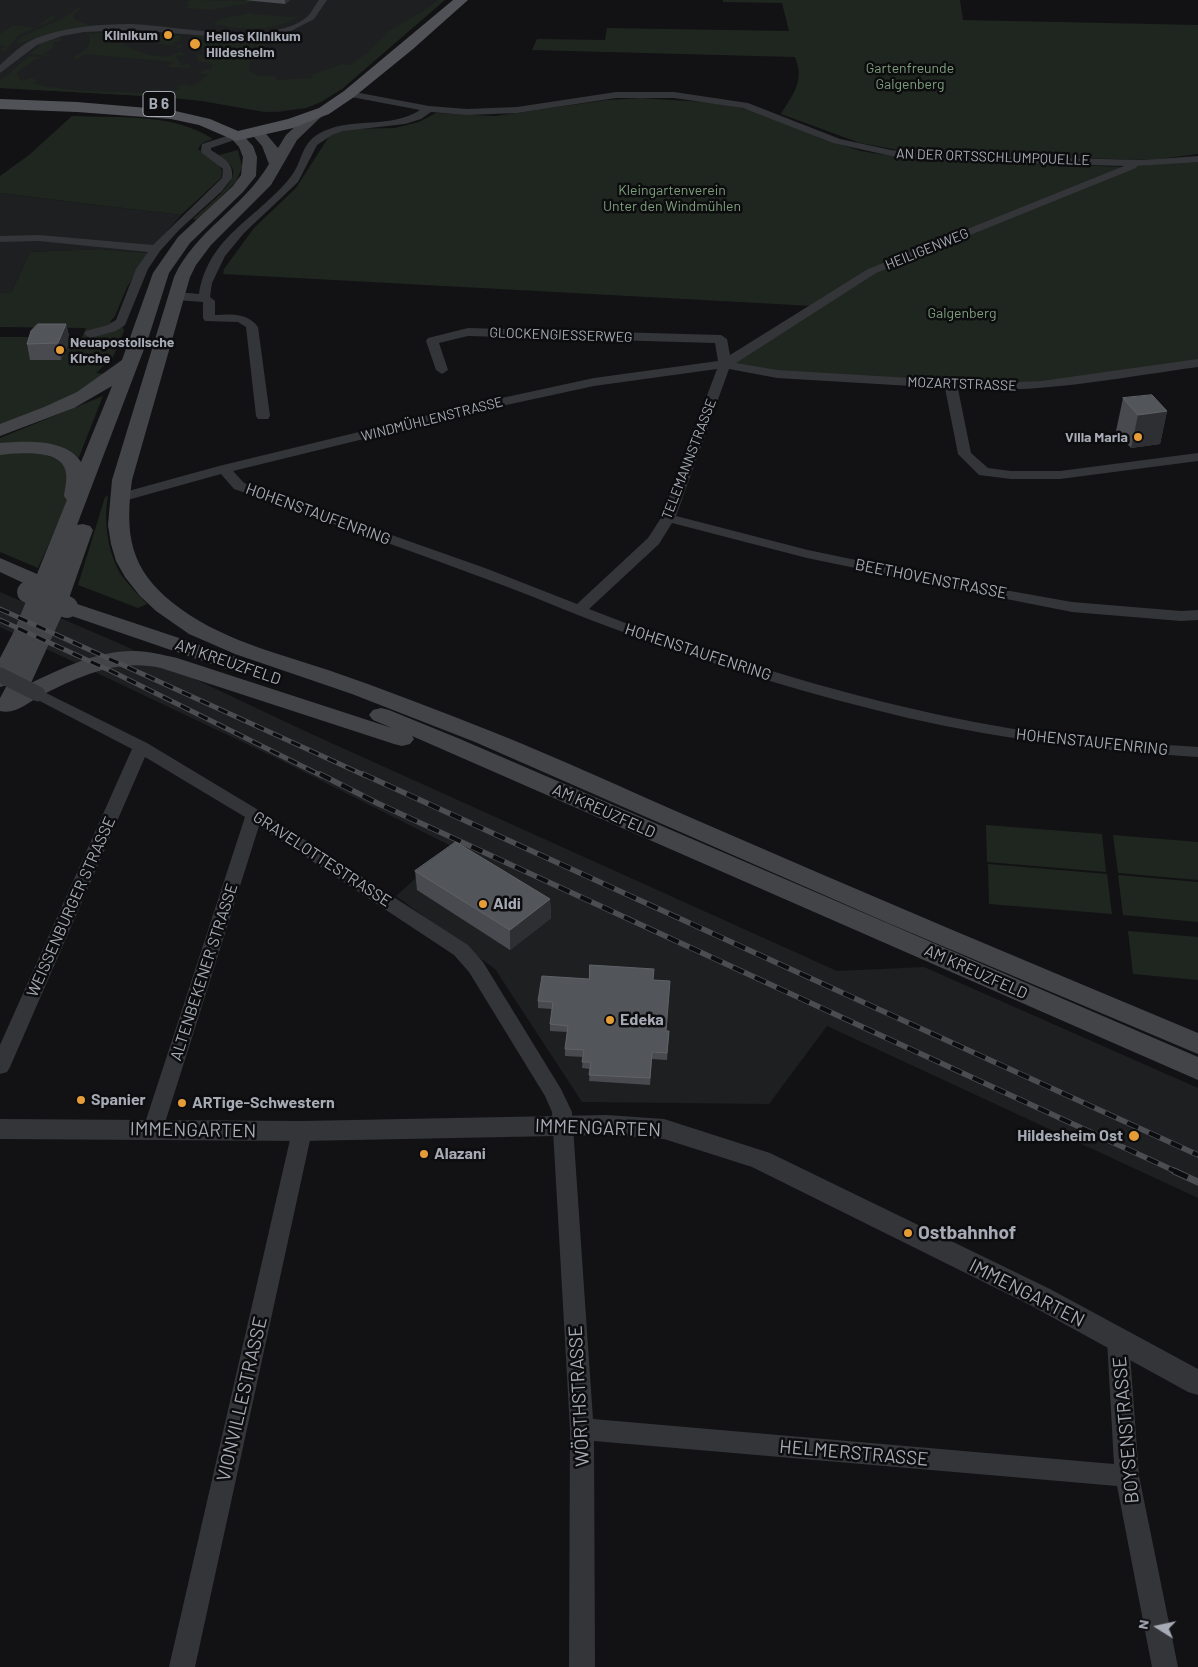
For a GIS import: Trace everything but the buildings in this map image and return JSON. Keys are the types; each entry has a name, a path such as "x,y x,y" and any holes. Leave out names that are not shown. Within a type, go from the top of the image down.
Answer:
{"main road":[{"name":"B 6","path":"0,96 162,104 198,109 242,120 315,116 344,98 461,0"},
{"name":"B 6","path":"242,120 297,114 344,98"},
{"name":"B 6","path":"0,104 78,107 167,114 207,122 236,136 242,120"},
{"name":"AM KREUZFELD","path":"315,116 291,138 262,186 196,253 182,277 122,480 119,498 118,538 130,569 140,584 182,620 222,643 311,672 451,723 964,947 1198,1044"},
{"path":"242,120 267,142 274,152 276,163"},
{"path":"4,711 36,652 52,616 52,587 73,511 161,273 184,240 238,189 248,176 250,157 246,146 236,136"},
{"path":"0,680 24,633 52,587 128,396 155,345 165,336"},
{"path":"0,430 91,393 116,375 128,362"},
{"path":"0,449 20,447 46,449 56,452 71,461 76,473 73,511"},
{"path":"0,564 52,587 146,621 222,643"},
{"name":"AM KREUZFELD","path":"0,580 52,587 372,711 1198,1069"},
{"path":"4,711 22,696 95,665 120,658 148,658 170,663 426,746 500,765"}],"street":[{"path":"0,70 27,47 40,40 52,37 110,28 132,27 227,36 266,34 292,28 308,20 319,10 323,0"},
{"name":"AN DER ORTSSCHLUMPQUELLE","path":"344,98 429,109 492,112 616,96 674,95 725,101 757,108 837,141 891,153 948,158 1144,162 1198,159"},
{"path":"204,298 205,285 214,262 242,228 293,181 301,169 306,152 311,144 326,134 351,125 401,123 412,120 429,109"},
{"path":"90,334 112,328 122,322 142,269 156,249 227,178 228,169 221,161 206,151 206,146 236,136"},
{"name":"HEILIGENWEG","path":"725,364 872,271 1144,162"},
{"path":"0,239 39,238 156,249"},
{"path":"176,296 204,298 209,302 210,318 244,319 252,327 263,416"},
{"name":"GLOCKENGIESSERWEG","path":"442,370 432,341 468,332 721,339 725,364"},
{"name":"MOZARTSTRASSE","path":"725,364 777,374 994,387 1041,385 1198,363"},
{"name":"WINDMÜHLENSTRASSE","path":"119,498 224,468 474,408 594,382 725,364"},
{"name":"TELEMANNSTRASSE","path":"580,610 654,541 668,518 725,364"},
{"path":"951,385 965,454 984,472 1011,475 1060,474 1198,458"},
{"name":"HOHENSTAUFENRING","path":"224,468 239,486 515,584 688,650 804,687 917,715 1033,737 1198,752"},
{"name":"BEETHOVENSTRASSE","path":"668,518 807,554 1072,607 1181,616 1198,615"},
{"name":"GRAVELOTTESTRASSE","path":"0,675 141,747 254,815 450,941 476,967 554,1094 562,1112 563,1125"},
{"name":"WEISSENBURGER STRASSE","path":"0,1067 141,747"},
{"name":"ALTENBEKENER STRASSE","path":"153,1129 254,815"},
{"name":"IMMENGARTEN","path":"0,1129 302,1131 563,1125 631,1125 664,1129 761,1160 1040,1297 1198,1383"},
{"name":"WÖRTHSTRASSE","path":"563,1125 582,1429 582,1667"},
{"name":"VIONVILLESTRASSE","path":"182,1667 302,1131"},
{"name":"BOYSENSTRASSE","path":"1118,1340 1127,1476 1165,1667"},
{"name":"HELMERSTRASSE","path":"582,1429 1127,1476"}],"shaded area":[{"name":"Helios Klinikum Hildesheim","path":"0,0 443,0 321,102 306,108 265,112 202,101 163,97 0,88"},
{"path":"0,193 181,215 148,253 100,249 30,252 11,293 0,293"},
{"path":"0,592 123,645 307,732 837,971 924,967 1198,1088 1198,1198 827,1026 769,1104 582,1102 495,969 396,896 451,846 276,758 0,627"}],"green space":[{"path":"191,0 259,1 211,10 185,8 190,5 186,4"},
{"path":"438,0 445,0 342,89 321,102 306,108 265,112 202,101 163,97 0,88 0,81 29,56 46,58 35,59 18,72 17,75 22,81 31,78 37,80 32,83 90,91 149,93 151,89 159,89 162,92 180,89 176,87 184,84 190,86 200,82 208,74 200,74 203,70 211,69 212,65 209,62 199,62 196,55 203,54 201,38 194,38 195,35 240,38 272,35 249,64 249,70 258,76 277,77 276,80 312,78 311,75 341,64 350,65 368,52 389,31 425,10"},
{"name":"Gartenfreunde Galgenberg","path":"723,0 960,0 963,20 1198,25 1198,154 1151,160 920,154 860,143 781,114 793,94 798,80 799,73 795,57 532,50 537,39 605,40 607,28 789,31 782,3 723,2"},
{"path":"78,8 82,8 74,14 73,19 92,26 47,34 17,44 18,40 23,36 62,19"},
{"path":"251,11 250,14 294,17 300,15 291,21 269,27 247,29 213,24"},
{"path":"52,16 56,17 53,20 35,28"},
{"path":"13,25 35,28 19,35 5,51 0,50 5,47 0,44 0,34"},
{"path":"126,32 125,35 118,36 117,38 134,50 159,56 182,52 185,55 176,56 182,65 190,64 190,68 168,67 173,62 85,54 78,59 72,58 87,48 90,42 88,34"},
{"path":"138,33 181,36 180,41 174,41 174,45 182,45 182,47 175,49 177,46 156,44 147,39 145,34"},
{"path":"60,38 61,41 53,42 53,48 43,54 50,55 30,54 42,43"},
{"name":"Kleingartenverein Unter den Windmühlen","path":"641,98 720,103 763,113 820,138 861,151 916,160 1128,167 1198,160 1198,363 994,387 777,374 725,364 813,306 223,274 224,269 254,228 296,188 330,135 347,129 395,128 419,122 436,113 495,116 607,100"},
{"path":"72,116 127,117 163,121 198,131 213,139 202,143 198,149 216,162 222,170 221,178 181,215 0,193 0,176 29,155"},
{"path":"238,150 242,167 236,182 197,220 193,219 211,203 233,176 231,165 219,155"},
{"path":"100,249 148,253 127,287 115,316 110,322 123,327 124,331 113,357 96,373 108,374 86,390 0,425 0,337 82,337 86,328 0,327 0,293 11,293 30,252"},
{"path":"103,396 79,457 74,460 0,446 0,438"},
{"path":"35,451 67,463 68,501 38,568 0,552 0,453"},
{"path":"108,496 106,517 111,552 115,563 128,584 147,604 138,608 78,585 105,497"},
{"path":"986,825 1102,834 1106,872 987,862"},
{"path":"1113,835 1198,842 1198,880 1118,873"},
{"path":"988,864 1107,874 1112,914 989,904"},
{"path":"1118,875 1198,882 1198,922 1123,915"},
{"path":"1128,931 1198,937 1198,980 1133,974"}],"railway":[{"path":"0,609 366,776"},
{"path":"0,620 111,671 322,776"},
{"path":"320,774 377,803 1177,1172"},
{"path":"363,774 1198,1155"},
{"path":"1174,1171 1198,1182"}],"place":[{"name":"Klinikum","path":"168,35"},
{"name":"Helios Klinikum Hildesheim","path":"195,44"},
{"name":"Neuapostolische Kirche","path":"60,350"},
{"name":"Villa Maria","path":"1138,437"},
{"name":"Aldi","path":"483,904"},
{"name":"Edeka","path":"610,1020"},
{"name":"Spanier","path":"81,1100"},
{"name":"ARTige-Schwestern","path":"182,1103"},
{"name":"Hildesheim Ost","path":"1134,1136"},
{"name":"Alazani","path":"424,1154"},
{"name":"Ostbahnhof","path":"908,1233"}],"park label":[{"name":"Galgenberg","path":"962,313"}]}
